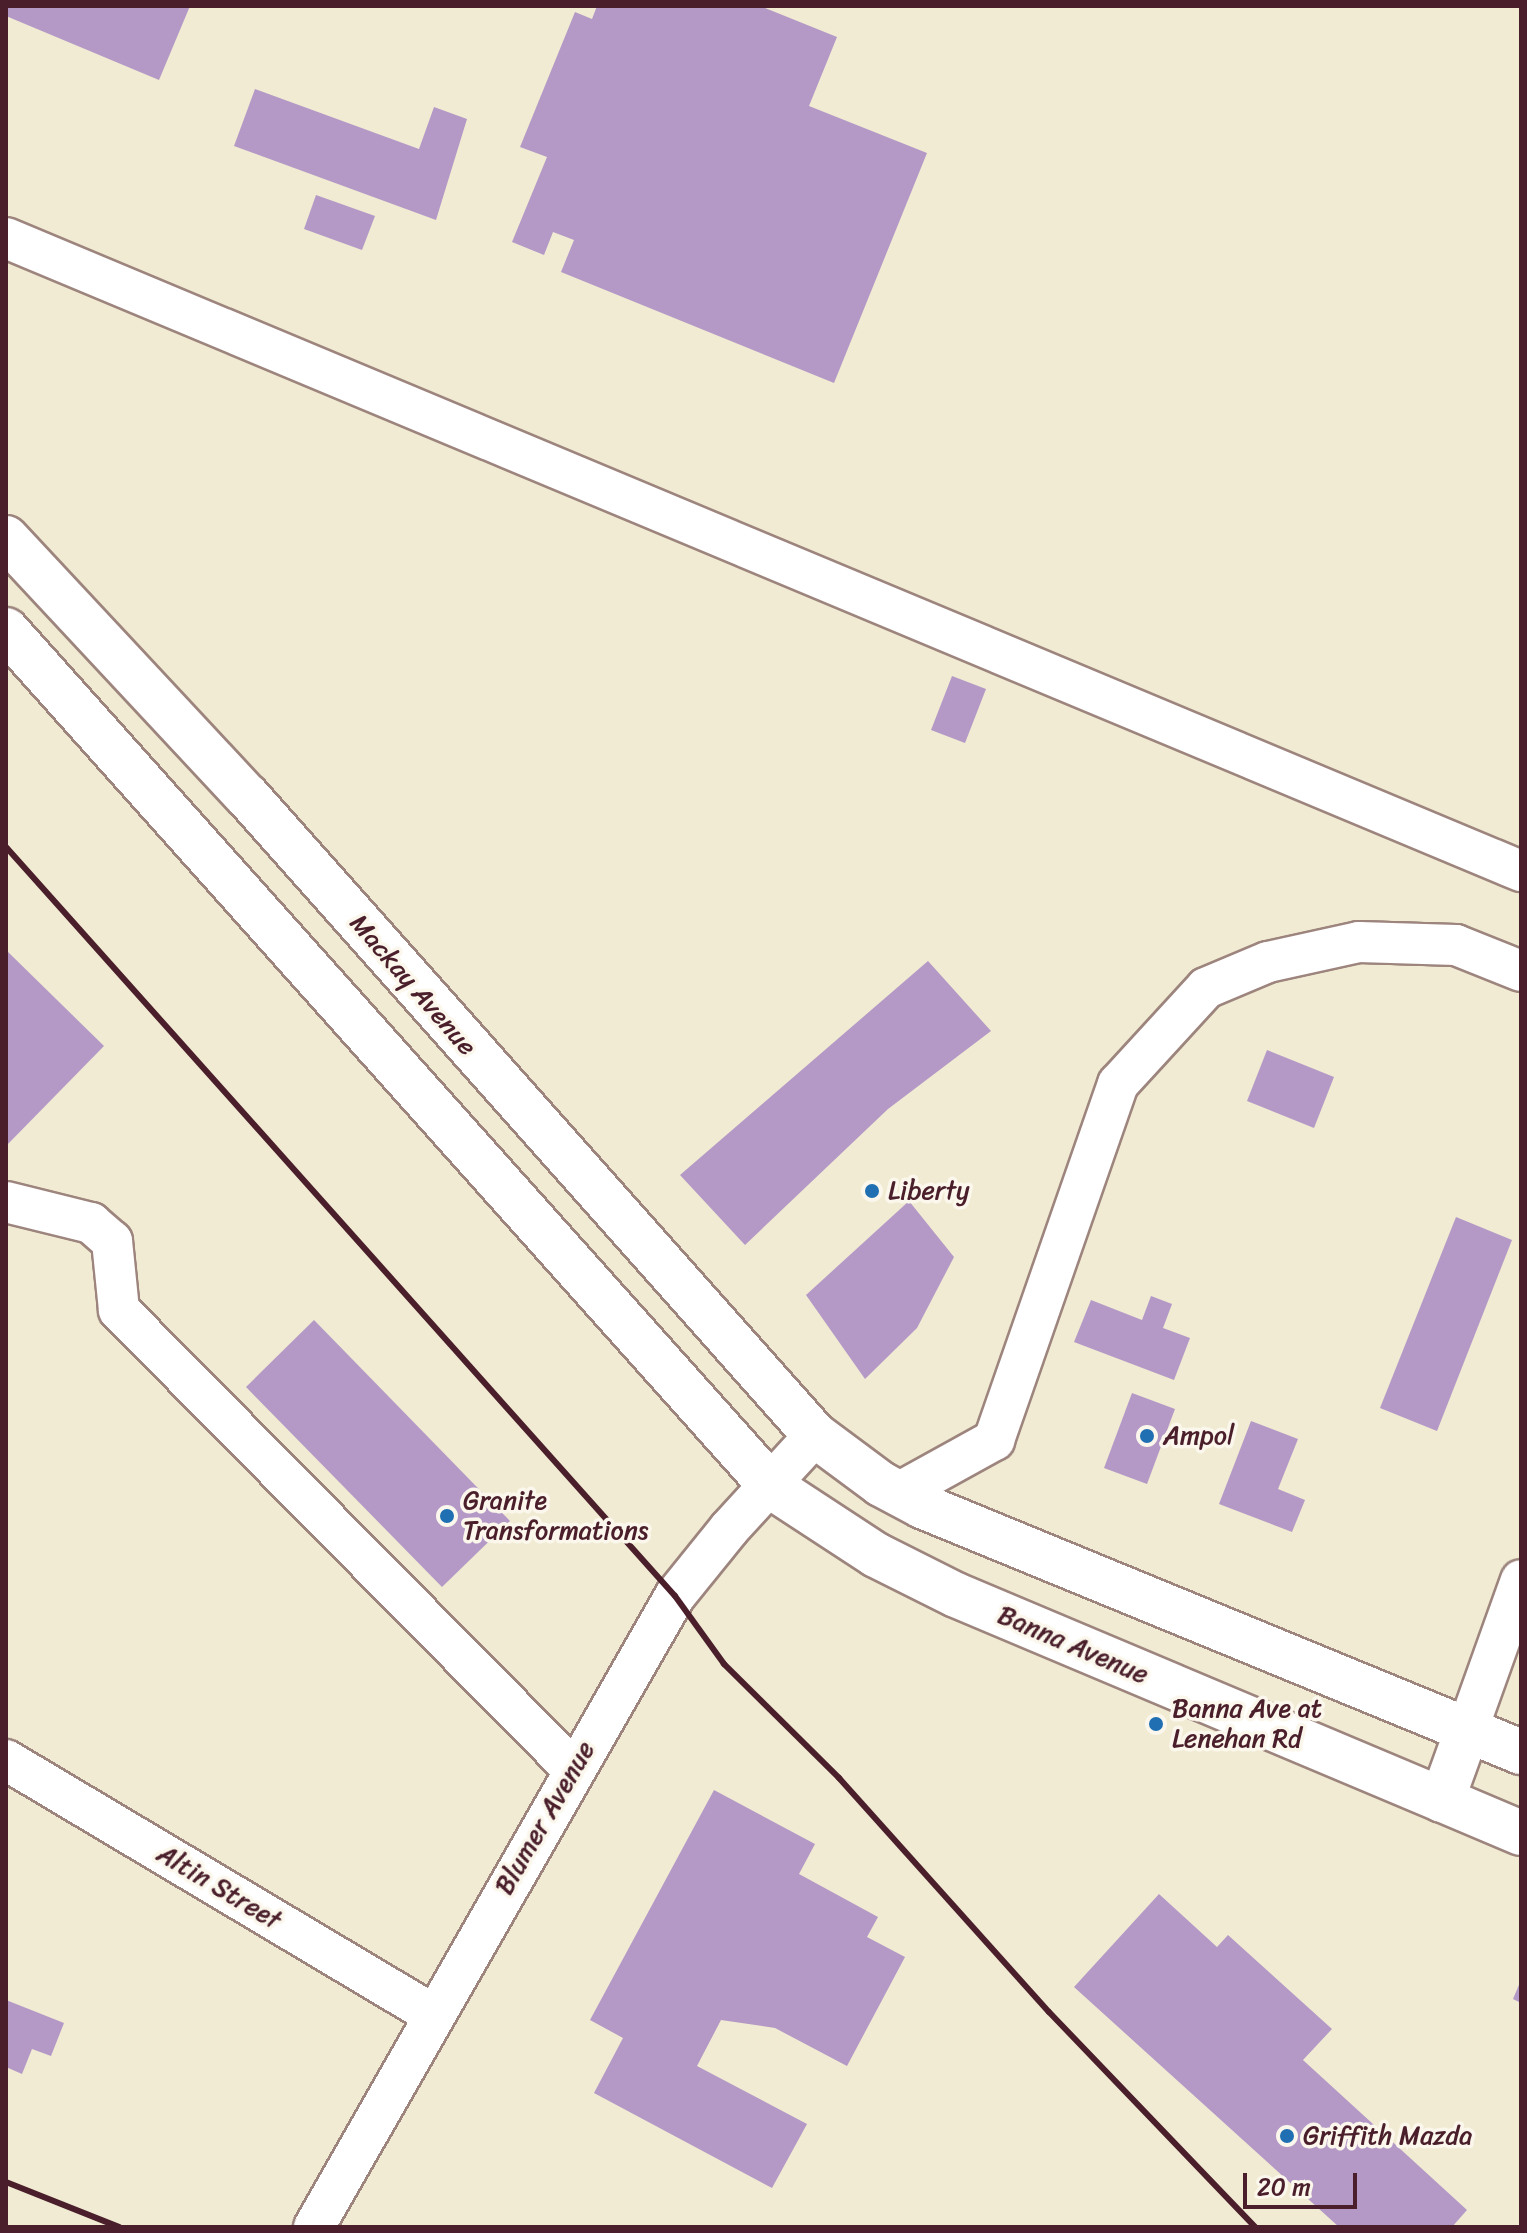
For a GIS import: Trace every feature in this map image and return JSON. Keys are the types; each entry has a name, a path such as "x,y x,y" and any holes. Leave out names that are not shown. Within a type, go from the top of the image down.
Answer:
{"main road":[{"name":"Mackay Avenue","path":"6,538 247,796 815,1435"},
{"path":"6,630 772,1487"},
{"path":"815,1435 898,1493 1521,1752"},
{"name":"Banna Avenue","path":"772,1487 876,1555 956,1595 1521,1833"},
{"path":"1442,1800 1467,1731"}],"street":[{"path":"6,238 1521,871"},
{"path":"898,1493 994,1440 1118,1084 1206,988 1268,962 1359,942 1456,945 1521,971"},
{"path":"6,1202 91,1223 112,1241 119,1310 573,1769"},
{"name":"Blumer Avenue","path":"314,2227 432,2014 675,1596 729,1529 772,1487 815,1435"},
{"path":"1467,1731 1521,1580"},
{"name":"Altin Street","path":"6,1760 432,2014"}],"building":[{"path":"6,6 190,6 159,80 6,16"},
{"path":"597,6 760,6 837,37 809,106 927,153 834,383 561,272 574,240 553,232 544,255 512,242 547,157 520,147 575,12 592,19"},
{"path":"255,89 419,149 434,107 467,119 436,220 234,146"},
{"path":"316,195 375,216 362,250 304,229"},
{"path":"952,676 986,689 965,743 931,730"},
{"path":"6,950 104,1046 6,1146"},
{"path":"928,961 991,1031 888,1109 745,1245 680,1175"},
{"path":"1267,1050 1334,1077 1314,1128 1247,1101"},
{"path":"909,1201 954,1257 917,1328 865,1379 806,1295"},
{"path":"1456,1217 1512,1240 1437,1431 1380,1408"},
{"path":"1151,1296 1172,1304 1163,1328 1190,1338 1174,1380 1074,1342 1091,1300 1142,1320"},
{"path":"314,1320 510,1521 442,1587 246,1387"},
{"path":"1132,1393 1175,1409 1147,1484 1104,1468"},
{"path":"1251,1421 1298,1439 1278,1489 1305,1500 1292,1532 1219,1504"},
{"path":"714,1790 815,1844 799,1874 878,1917 867,1937 905,1957 847,2066 775,2028 721,2020 697,2066 807,2124 772,2188 594,2093 623,2038 590,2020"},
{"path":"1159,1894 1217,1947 1228,1935 1332,2029 1303,2060 1467,2210 1452,2227 1339,2227 1074,1987"},
{"path":"1521,1980 1521,2003 1513,1999"},
{"path":"6,2000 64,2023 51,2056 32,2049 22,2074 6,2067"}],"railway":[{"path":"6,847 675,1596 724,1664 839,1778 1049,2012 1255,2227"},
{"path":"6,2182 119,2227"}],"place":[{"name":"Liberty","path":"872,1191"},
{"name":"Ampol","path":"1147,1436"},
{"name":"Granite Transformations","path":"447,1516"},
{"name":"Banna Ave at Lenehan Rd","path":"1156,1724"},
{"name":"Griffith Mazda","path":"1287,2136"}]}
